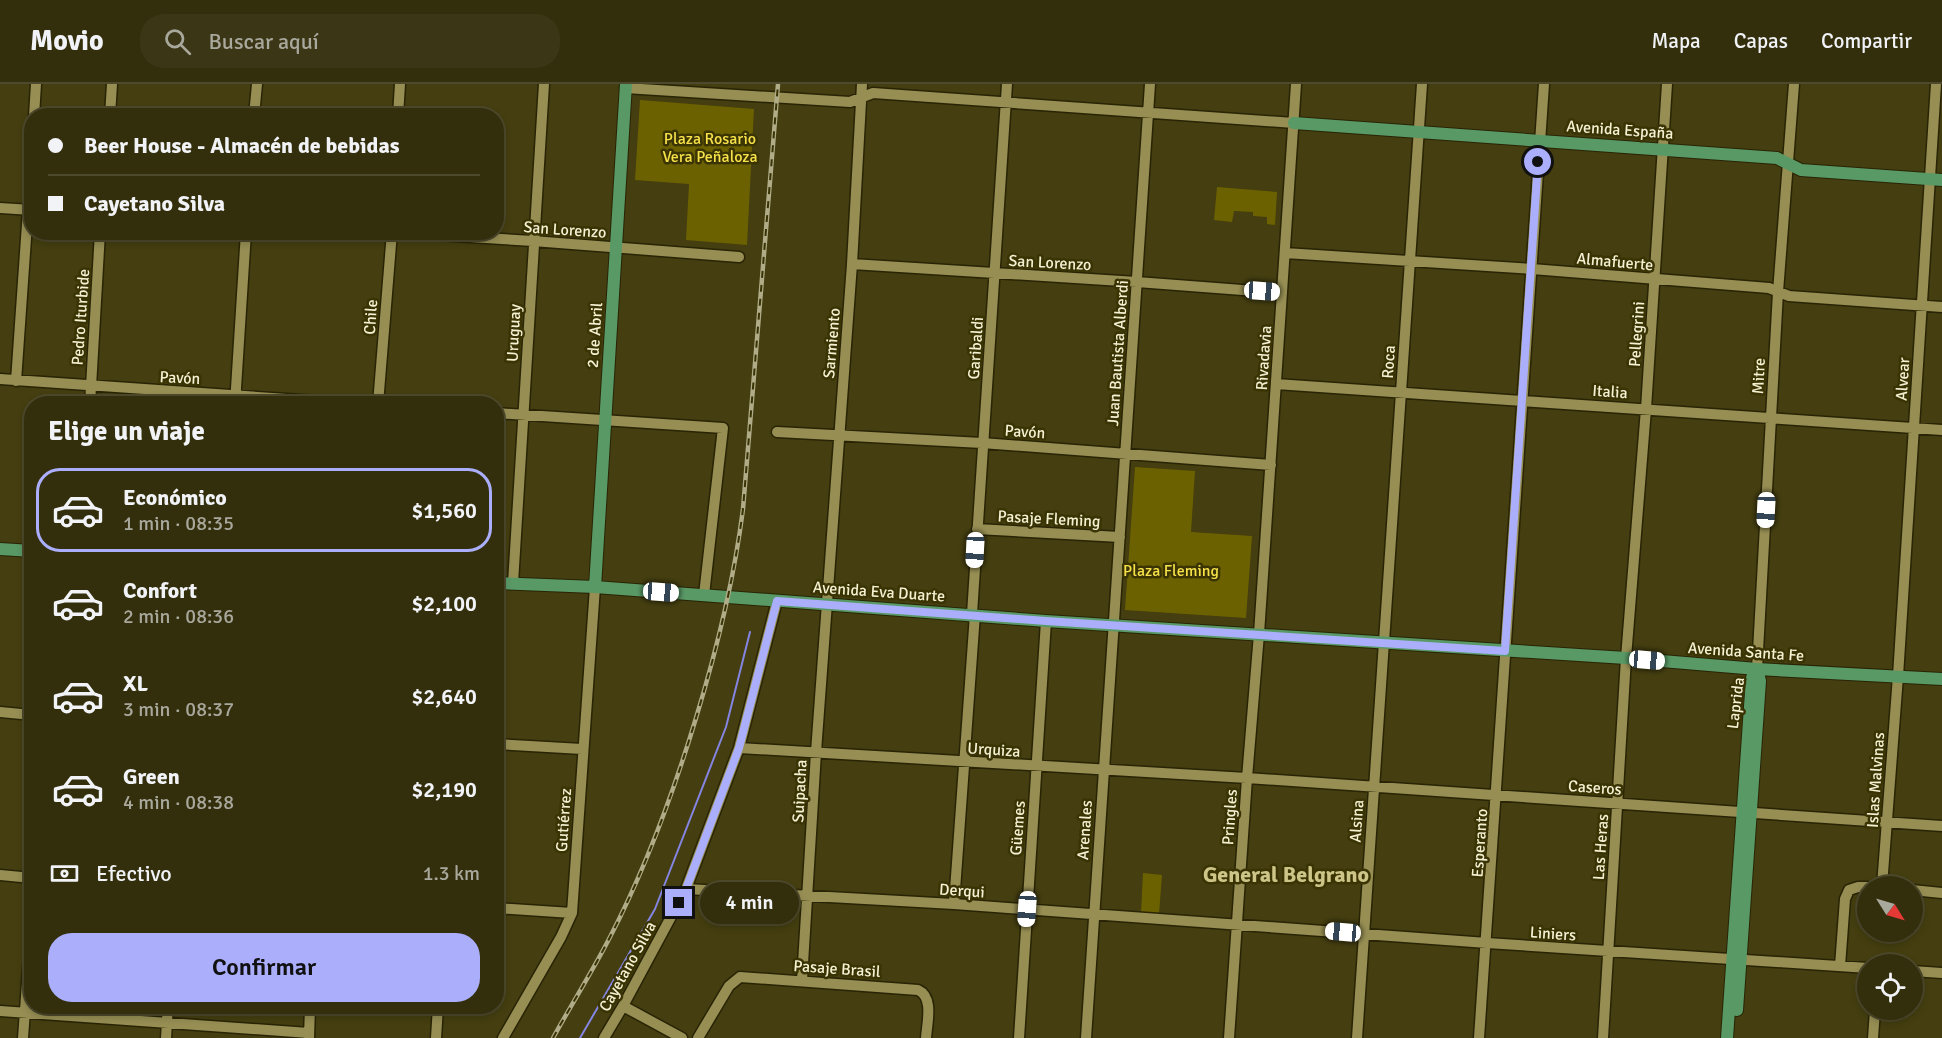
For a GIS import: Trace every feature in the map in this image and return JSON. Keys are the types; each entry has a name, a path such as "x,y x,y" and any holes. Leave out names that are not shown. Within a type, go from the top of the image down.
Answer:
{"main road":[{"name":"2 de Abril","path":"595,587 626,86"},
{"name":"Avenida España","path":"1293,123 1777,158 1801,170 1936,180"},
{"path":"0,549 24,550"},
{"name":"Avenida Eva Duarte","path":"504,583 595,587 1046,621 1259,634"},
{"name":"Avenida Santa Fe","path":"1259,634 1757,669 1942,679"},
{"name":"Laprida","path":"1735,1038 1736,960 1746,813 1760,681 1757,669"},
{"name":"Laprida","path":"1726,1038 1736,960"}],"street":[{"path":"34,108 36,84"},
{"path":"110,108 112,84"},
{"path":"256,108 257,84"},
{"path":"398,108 400,84"},
{"name":"Uruguay","path":"513,584 544,84"},
{"name":"Sarmiento","path":"827,603 852,264 862,84"},
{"name":"Garibaldi","path":"954,904 1007,84"},
{"name":"Juan Bautista Alberdi","path":"1114,625 1150,84"},
{"name":"Rivadavia","path":"1259,634 1296,84"},
{"name":"Roca","path":"1383,642 1422,84"},
{"name":"Esperanto","path":"1479,1038 1544,84"},
{"name":"Pellegrini","path":"1626,658 1646,409 1667,84"},
{"name":"Mitre","path":"1757,669 1778,292 1794,84"},
{"name":"Alvear","path":"1899,676 1922,306 1936,180 1936,84"},
{"path":"626,86 850,102 873,93 1293,123"},
{"path":"0,208 24,210"},
{"name":"San Lorenzo","path":"504,239 739,256"},
{"path":"16,381 28,240"},
{"name":"Pedro Iturbide","path":"90,396 100,240"},
{"path":"235,396 245,240"},
{"name":"Chile","path":"379,396 390,240"},
{"name":"Almafuerte","path":"1285,253 1532,269 1769,288 1789,296 1942,307"},
{"name":"San Lorenzo","path":"852,264 1282,292"},
{"name":"Pavón","path":"0,380 202,396"},
{"name":"Italia","path":"1276,384 1942,430"},
{"path":"504,414 723,428 704,595"},
{"name":"Pavón","path":"777,432 982,443 1271,465"},
{"name":"Pasaje Fleming","path":"977,529 1120,537"},
{"name":"Gutiérrez","path":"503,1038 572,914 595,587"},
{"name":"Cayetano Silva","path":"604,1038 686,889 739,748 777,601"},
{"name":"Suipacha","path":"802,980 827,603"},
{"name":"Güemes","path":"1019,1038 1046,621"},
{"name":"Arenales","path":"1086,1038 1114,625"},
{"name":"Pringles","path":"1229,1038 1259,634"},
{"name":"Alsina","path":"1357,1038 1383,642"},
{"name":"Las Heras","path":"1603,1038 1626,658"},
{"name":"Islas Malvinas","path":"1883,876 1899,676"},
{"path":"0,712 24,714"},
{"path":"504,744 582,749"},
{"name":"Urquiza","path":"739,748 1247,778"},
{"name":"Caseros","path":"1247,778 1942,826"},
{"path":"0,875 24,877"},
{"path":"1840,966 1845,899 1849,890 1857,887"},
{"name":"Derqui","path":"686,889 954,904 1236,924"},
{"path":"1923,891 1942,892"},
{"path":"504,909 572,914"},
{"name":"Liniers","path":"1236,924 1857,967"},
{"path":"1923,972 1942,973"},
{"name":"Pasaje Brasil","path":"698,1038 729,986 740,977 918,990 924,992 928,998 926,1038"},
{"path":"623,1006 682,1038"},
{"path":"0,1011 24,1013"},
{"path":"23,1038 25,1014"},
{"path":"38,1014 309,1035 310,1014"},
{"path":"166,1038 168,1014"},
{"path":"436,1038 438,1014"},
{"path":"1873,1038 1874,1020"}],"green space":[{"name":"Plaza Rosario Vera Peñaloza","path":"640,100 754,109 747,245 686,240 689,184 635,180"},
{"path":"1217,187 1277,192 1275,225 1267,224 1267,217 1253,216 1253,212 1234,211 1232,222 1214,220"},
{"name":"Plaza Fleming","path":"1135,467 1195,471 1191,532 1252,536 1246,618 1125,610"},
{"path":"1143,873 1162,875 1159,914 1141,913"}],"waterway":[{"path":"580,1038 655,909 726,727 750,632"}],"railway":[{"path":"553,1038 596,964 647,858 687,746 724,614 743,509 778,84"}],"district":[{"name":"General Belgrano","path":"1286,874"}],"route":[{"path":"679,903 739,748 777,601 1505,651 1538,162"}]}
